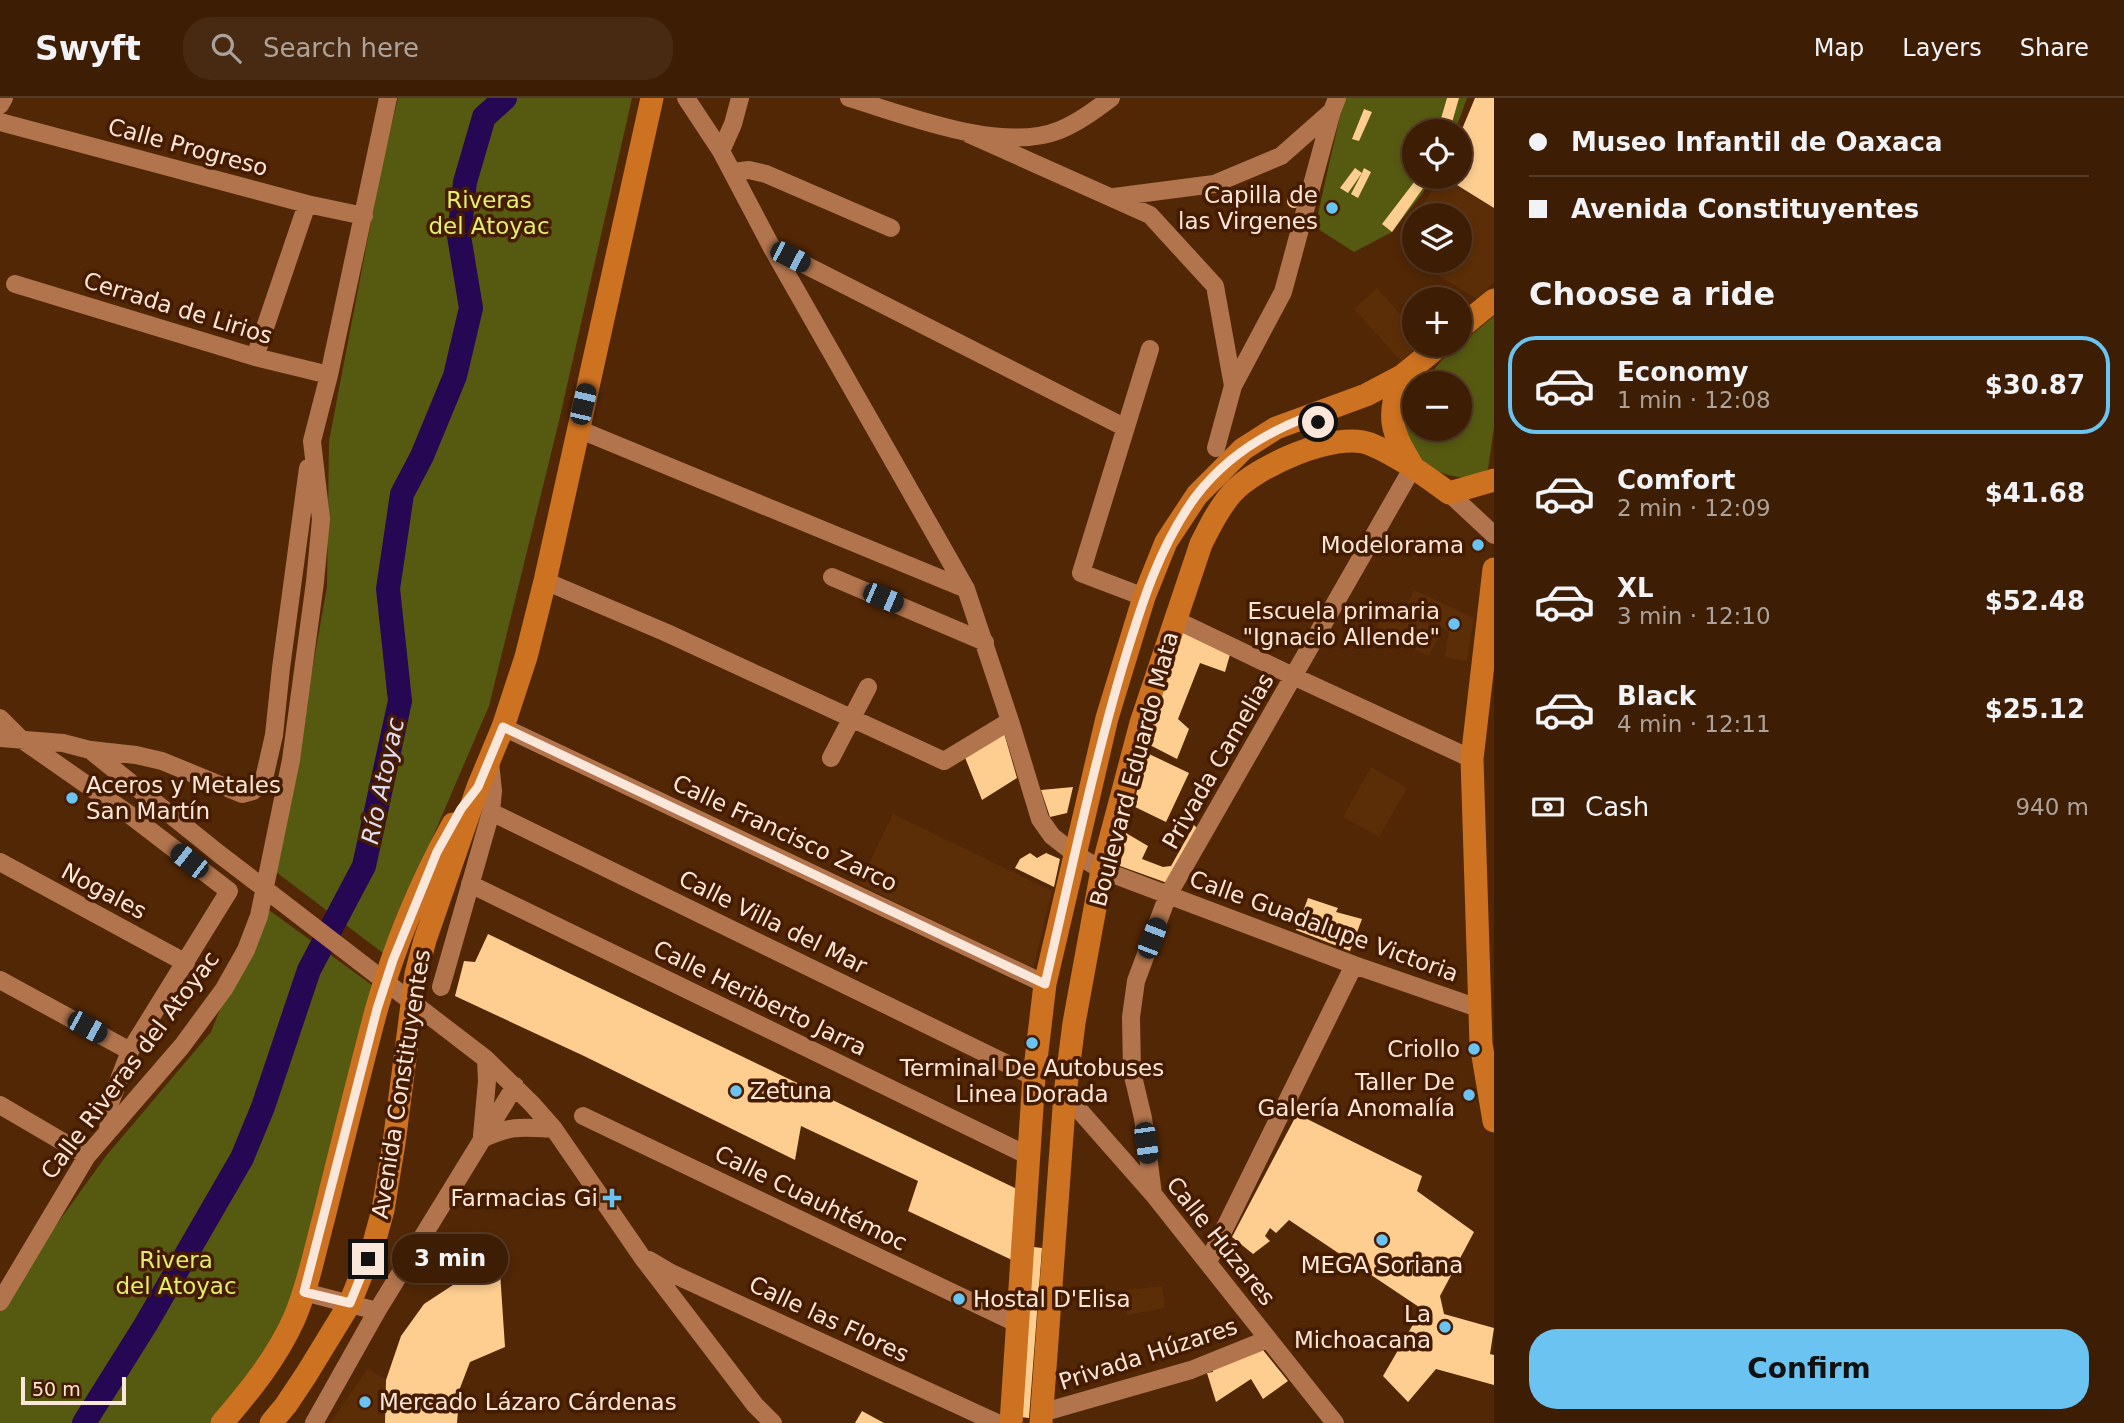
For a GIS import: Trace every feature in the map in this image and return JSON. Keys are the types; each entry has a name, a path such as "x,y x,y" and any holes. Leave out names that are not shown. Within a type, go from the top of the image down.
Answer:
{"main road":[{"path":"478,787 503,727 526,657 652,98"},
{"path":"1472,318 1494,300"},
{"name":"Boulevard Eduardo Mata","path":"1408,371 1425,357"},
{"path":"1402,376 1396,392 1393,423 1395,436 1413,467"},
{"name":"Boulevard Eduardo Mata","path":"1011,1423 1034,1077 1045,984 1107,718 1144,597 1167,542 1197,495 1243,449 1276,429 1366,395 1402,376"},
{"path":"1307,417 1324,428 1324,434 1315,447"},
{"name":"Boulevard Eduardo Mata","path":"1041,1418 1065,1094 1074,1024 1102,870 1141,723 1201,544 1215,517 1233,492 1261,470 1315,447 1347,442 1368,443 1413,467 1449,493"},
{"path":"1449,493 1494,480"},
{"path":"1494,569 1490,633 1472,759 1481,1009 1494,1121"},
{"name":"Avenida Constituyentes","path":"222,1423 245,1397 295,1316 304,1292 377,1009 393,960 437,852 461,809 478,787"},
{"name":"Avenida Constituyentes","path":"271,1423 293,1395 350,1303 362,1275 383,1210 416,974 425,940 478,787"}],"street":[{"path":"0,105 4,98"},
{"path":"0,738 63,743 162,761 242,794 253,791 262,783 274,736 312,441 329,375 388,98"},
{"name":"Calle Guadalupe Victoria","path":"686,98 733,172 772,248 966,589 1040,819 1052,836 1102,870 1354,965 1481,1009"},
{"path":"721,151 733,124 740,98"},
{"path":"849,98 970,134 1150,215 1215,286 1233,386"},
{"path":"970,134 1038,136 1059,130 1087,116 1111,98"},
{"path":"1113,197 1214,184 1281,156 1335,105"},
{"path":"1216,449 1233,386 1283,292 1335,105"},
{"name":"Calle Progreso","path":"0,122 307,204 364,216"},
{"path":"733,172 749,170 766,174 891,228"},
{"path":"255,357 307,204"},
{"path":"772,248 1124,427"},
{"name":"Cerrada de Lirios","path":"15,284 255,357 329,375"},
{"path":"1144,597 1081,573 1150,349"},
{"path":"578,429 966,589"},
{"name":"Calle Riveras del Atoyac","path":"0,1301 87,1156 182,1046 224,989 259,916 291,760 316,569 321,519 312,441"},
{"name":"Privada Camelias","path":"1153,1194 1143,1118 1132,1072 1130,1017 1136,981 1168,895 1413,467"},
{"path":"1449,493 1494,535"},
{"path":"832,577 985,642"},
{"path":"545,581 852,717 944,761 1010,721"},
{"path":"1174,619 1472,759"},
{"path":"831,758 868,687"},
{"path":"0,718 21,739 130,815 229,891 130,1051 110,1103 108,1132"},
{"name":"Calle Francisco Zarco","path":"503,727 1045,984"},
{"path":"90,750 218,853 249,874 422,1012 486,1059 515,1086 554,1129 642,1257 755,1405 773,1423"},
{"path":"440,988 491,812 493,790 490,762"},
{"name":"Calle Villa del Mar","path":"491,812 1034,1077"},
{"name":"Nogales","path":"0,862 186,963"},
{"name":"Calle Heriberto Jarra","path":"470,884 1029,1156"},
{"path":"1208,1262 1354,965"},
{"path":"0,980 130,1051"},
{"path":"482,1139 486,1059"},
{"path":"314,1423 377,1311 515,1086"},
{"name":"Calle Húzares","path":"1065,1094 1153,1194 1335,1423"},
{"path":"0,1105 87,1156"},
{"name":"Calle Cuauhtémoc","path":"583,1116 1017,1324"},
{"path":"482,1139 504,1129 522,1126 554,1129"},
{"name":"Calle las Flores","path":"642,1257 671,1273 998,1423"},
{"path":"304,1292 377,1311"},
{"name":"Privada Húzares","path":"1041,1418 1191,1370 1268,1339"}],"shaded area":[{"path":"1433,189 1462,189 1494,208 1494,282 1477,299 1472,296 1472,287 1457,287 1435,273 1472,273 1472,203 1424,203"},
{"path":"1377,288 1402,316 1402,357 1406,357 1401,361 1354,309"},
{"name":"Escuela primaria \"Ignacio Allende\"","path":"1414,590 1474,618 1467,661 1445,657 1449,631 1405,610"},
{"path":"1389,604 1442,630 1429,656 1376,630"},
{"path":"1371,767 1407,788 1379,837 1343,817"},
{"path":"893,814 1052,891 1033,969 859,884"},
{"path":"1162,1286 1165,1308 1127,1315 1126,1290"},
{"name":"Mercado Lázaro Cárdenas","path":"368,1368 386,1380 385,1423 330,1423"}],"green space":[{"name":"Riveras del Atoyac","path":"398,98 632,98 559,421 489,706 383,953 276,872 327,587 329,441 382,164"},
{"path":"1344,98 1467,98 1459,119 1402,119 1402,189 1425,189 1415,203 1402,203 1402,219 1392,232 1354,252 1315,227"},
{"path":"1494,316 1494,427 1488,469 1472,476 1455,476 1438,471 1424,462 1410,441 1472,441 1472,371 1433,371 1446,357 1472,357 1472,335"},
{"name":"Rivera del Atoyac","path":"262,905 376,988 304,1292 218,1423 0,1423 0,1303 106,1156 211,1032"}],"building":[{"path":"1447,98 1459,98 1453,119 1441,119"},
{"path":"1475,98 1494,98 1494,208 1463,189 1472,189 1472,119 1466,119"},
{"path":"1364,109 1372,112 1359,141 1352,139"},
{"path":"1355,168 1362,173 1348,193 1340,188"},
{"path":"1364,168 1371,172 1358,198 1351,194"},
{"path":"1409,189 1422,189 1413,203 1402,203 1402,218 1392,232 1382,224"},
{"path":"1294,194 1299,196 1299,206 1294,208 1289,206 1287,201 1289,196"},
{"path":"1183,627 1231,651 1225,672 1200,663 1178,719 1189,729 1177,759 1144,742"},
{"path":"1004,733 1017,778 982,800 964,755"},
{"path":"1147,753 1189,773 1166,822 1133,806"},
{"path":"1073,787 1067,813 1050,817 1041,790"},
{"path":"1194,825 1201,832 1170,884 1120,866 1126,833 1148,846 1142,859 1163,867 1171,866"},
{"path":"1030,853 1037,858 1046,853 1060,859 1054,887 1015,868 1020,859"},
{"path":"1308,898 1338,908 1336,912 1362,919 1350,951 1296,930"},
{"name":"Zetuna","path":"488,934 1017,1189 1012,1260 908,1211 918,1181 801,1126 795,1160 455,996 464,961 475,962"},
{"path":"1297,1114 1422,1176 1417,1191 1474,1232 1440,1296 1444,1314 1494,1328 1490,1354 1494,1355 1494,1385 1436,1369 1408,1402 1383,1376 1422,1309 1289,1220 1276,1233 1270,1228 1265,1236 1270,1241 1253,1254 1232,1237"},
{"path":"1025,1246 1042,1248 1029,1418 1012,1416"},
{"path":"500,1272 505,1347 470,1362 460,1388 457,1423 385,1423 386,1380 401,1336 424,1304 456,1283"},
{"path":"1263,1350 1288,1381 1263,1399 1251,1379 1216,1402 1207,1373 1213,1372 1211,1366"},
{"path":"862,1411 884,1423 855,1423"}],"waterway":[{"name":"Río Atoyac","path":"84,1423 146,1324 242,1158 263,1107 309,970 364,866 400,701 388,589 402,494 422,456 455,376 471,308 459,236 465,182 484,117 505,98"}],"place":[{"name":"Capilla de las Virgenes","path":"1332,208"},
{"name":"Modelorama","path":"1478,545"},
{"name":"Escuela primaria \"Ignacio Allende\"","path":"1454,624"},
{"name":"Aceros y Metales San Martín","path":"72,798"},
{"name":"Terminal De Autobuses Linea Dorada","path":"1032,1043"},
{"name":"Criollo","path":"1474,1049"},
{"name":"Zetuna","path":"736,1091"},
{"name":"Taller De Galería Anomalía","path":"1469,1095"},
{"name":"Farmacias Gi","path":"612,1198"},
{"name":"MEGA Soriana","path":"1382,1240"},
{"name":"Hostal D'Elisa","path":"959,1299"},
{"name":"La Michoacana","path":"1445,1327"},
{"name":"Mercado Lázaro Cárdenas","path":"365,1402"}],"route":[{"path":"368,1259 350,1303 304,1292 377,1009 393,960 437,852 461,809 478,787 503,727 1045,984 1107,718 1144,597 1167,542 1197,495 1243,449 1276,429 1307,417 1318,422"}]}
